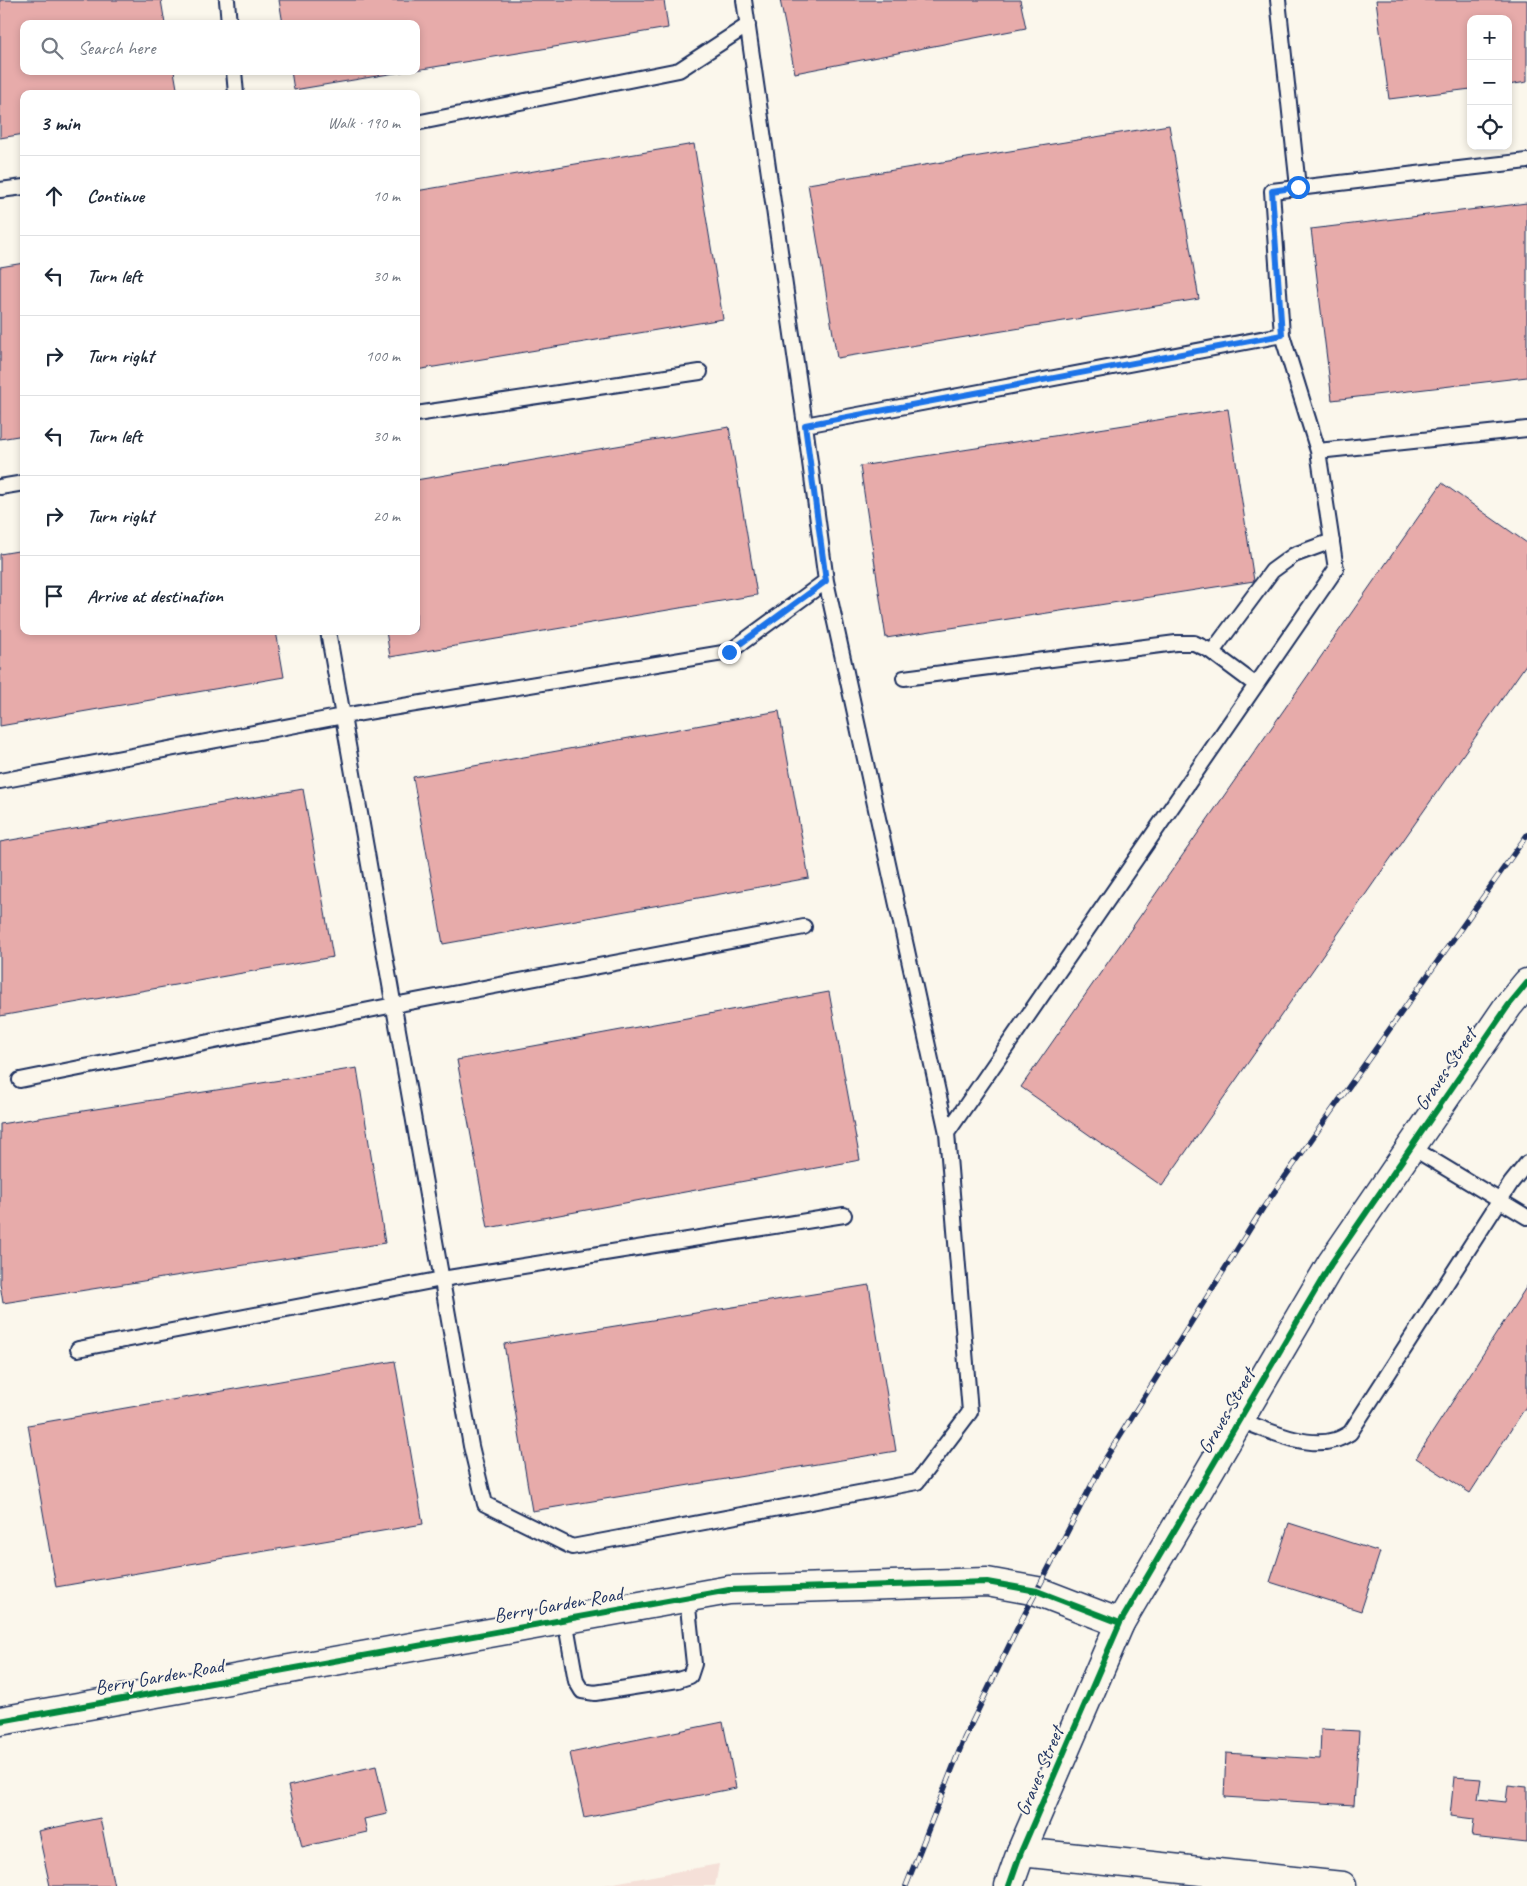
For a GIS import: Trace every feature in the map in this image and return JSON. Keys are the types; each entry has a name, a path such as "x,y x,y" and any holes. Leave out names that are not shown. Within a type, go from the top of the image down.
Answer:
{"street":[{"name":"Graves Street","path":"1009,1886 1021,1852 1120,1623 1331,1264 1508,1006 1527,983"},
{"name":"Berry Garden Road","path":"0,1721 729,1590 987,1582 1037,1591 1120,1623"},
{"path":"1021,1852 1342,1886"}],"lane":[{"path":"227,0 229,20"},
{"path":"329,635 472,1446 485,1504 572,1547 916,1482 970,1412 947,1133 826,581 744,0"},
{"path":"1278,0 1298,187"},
{"path":"420,122 679,70 748,25"},
{"path":"234,75 236,90"},
{"path":"947,1133 1336,569 1318,451 1282,335 1272,191 1527,161"},
{"path":"0,190 20,188"},
{"path":"805,425 1282,335"},
{"path":"420,413 700,372"},
{"path":"1318,451 1527,428"},
{"path":"0,487 20,483"},
{"path":"1212,652 1272,571 1294,556 1332,541"},
{"path":"0,781 343,716 729,652 826,581"},
{"path":"904,678 1176,643 1194,643 1212,652 1256,685"},
{"path":"20,1080 394,1005 804,927"},
{"path":"1411,1147 1527,1217"},
{"path":"1240,1420 1293,1440 1335,1441 1350,1433 1499,1201 1527,1163"},
{"path":"78,1349 442,1279 844,1215"},
{"path":"565,1619 576,1681 582,1691 595,1693 678,1680 690,1676 694,1664 687,1598"}],"shaded area":[{"path":"719,1864 715,1886 597,1886"}],"building":[{"path":"0,0 161,0 164,20 20,20 20,75 175,75 177,90 20,90 20,135 0,138"},
{"path":"279,0 664,0 668,28 420,69 420,20 282,20"},
{"path":"780,0 1020,0 1026,28 795,73"},
{"path":"1376,0 1527,0 1527,82 1512,84 1512,15 1467,15 1467,89 1389,99"},
{"path":"292,75 383,75 294,90"},
{"path":"1169,125 1199,299 837,358 808,184"},
{"path":"694,144 723,319 420,369 420,190"},
{"path":"1527,203 1527,377 1332,400 1311,229"},
{"path":"20,264 20,436 0,439 0,267"},
{"path":"1228,409 1254,581 886,638 860,466"},
{"path":"729,427 757,595 390,657 387,635 420,635 420,479"},
{"path":"1442,483 1527,543 1527,663 1162,1186 1021,1087"},
{"path":"20,551 20,635 277,635 284,677 0,726 0,554"},
{"path":"779,711 809,878 443,944 413,777"},
{"path":"303,789 333,957 0,1016 0,842"},
{"path":"829,992 860,1160 488,1228 457,1060"},
{"path":"357,1068 385,1243 3,1303 0,1284 0,1124"},
{"path":"869,1285 896,1451 532,1511 504,1344"},
{"path":"1527,1286 1527,1405 1470,1493 1416,1458"},
{"path":"395,1361 423,1524 56,1587 28,1425"},
{"path":"1289,1523 1380,1552 1361,1611 1270,1582"},
{"path":"723,1722 736,1788 584,1818 570,1753"},
{"path":"1321,1729 1359,1731 1354,1805 1224,1797 1226,1753 1320,1759"},
{"path":"376,1766 387,1814 364,1819 367,1832 302,1847 288,1786"},
{"path":"1454,1777 1481,1779 1478,1799 1506,1802 1508,1785 1527,1787 1527,1843 1472,1837 1474,1819 1450,1816"},
{"path":"100,1818 114,1886 50,1886 38,1831"}],"railway":[{"path":"906,1886 964,1739 1017,1629 1104,1461 1263,1208 1527,835"}],"cycle path":[{"path":"1009,1886 1021,1852 1120,1623 1331,1264 1508,1006 1527,983"},
{"path":"0,1721 729,1590 987,1582 1037,1591 1120,1623"}],"route":[{"path":"729,652 826,581 805,425 1282,335 1272,191 1298,187"}]}
